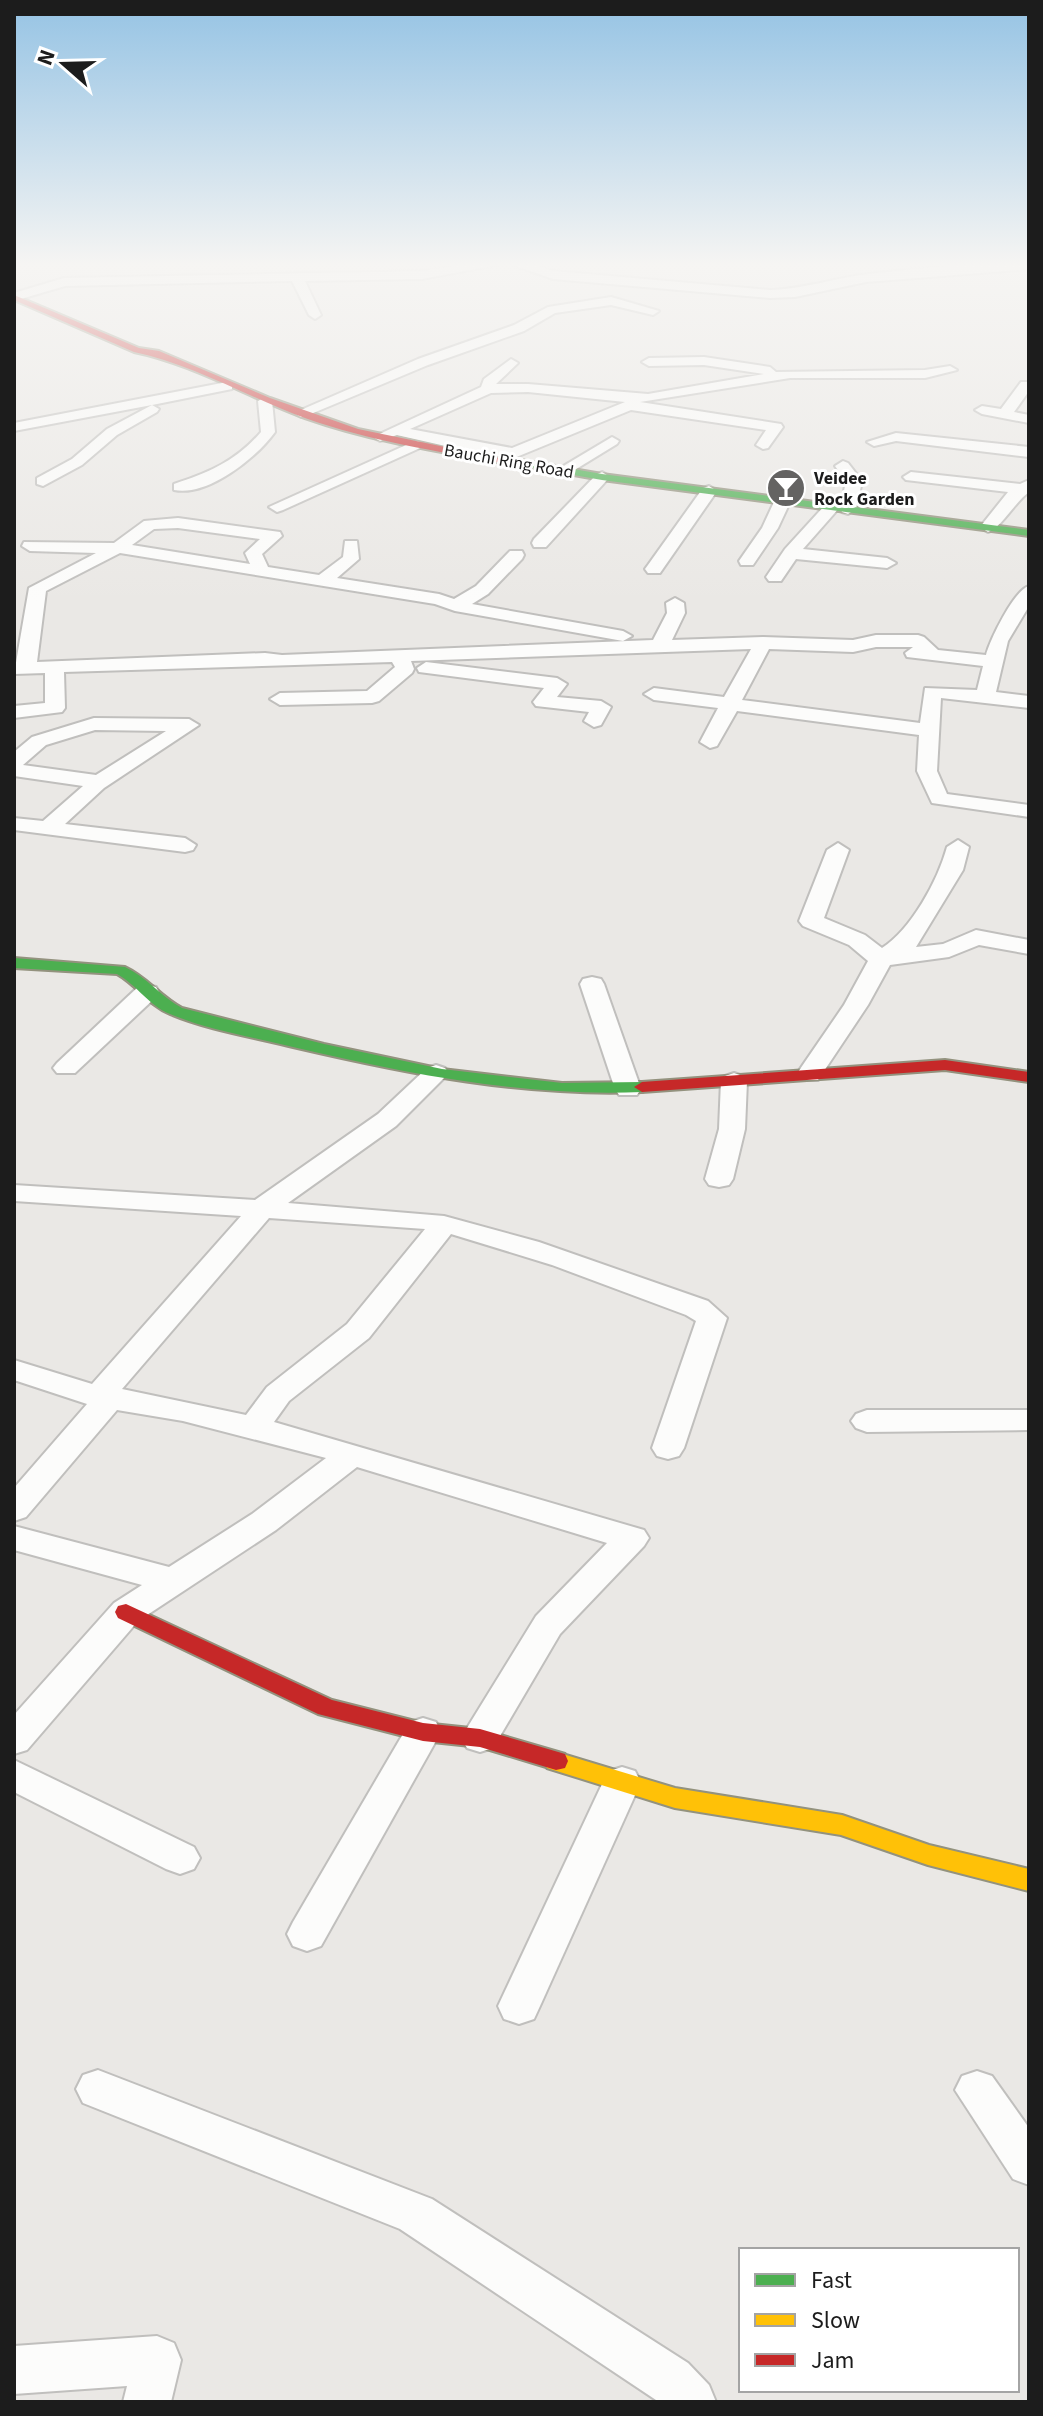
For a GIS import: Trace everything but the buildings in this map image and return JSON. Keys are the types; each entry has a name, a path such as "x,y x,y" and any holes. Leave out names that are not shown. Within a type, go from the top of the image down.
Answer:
{"main road":[{"name":"Bauchi Ring Road","path":"205,376 301,413 415,445 602,477 1029,533"},
{"path":"14,963 120,970 136,978 147,992 176,1011 211,1022 436,1073 508,1085 628,1089 945,1065 1029,1077"},
{"path":"126,1612 326,1708 423,1732 480,1738 675,1798 842,1825 928,1855 1029,1880"}],"street":[{"path":"301,413 390,376"},
{"path":"488,389 489,382 496,376"},
{"path":"380,437 488,389 554,389 627,399 727,387 775,376"},
{"path":"1006,413 1023,384"},
{"path":"14,427 227,386"},
{"path":"43,481 77,462 112,432 170,399"},
{"path":"180,487 226,472 241,463 268,432 265,401"},
{"path":"398,431 485,450 514,453 630,405 776,427 763,445"},
{"path":"982,410 1029,419"},
{"path":"874,442 896,437 1029,452"},
{"path":"563,471 612,441"},
{"path":"277,507 415,445"},
{"path":"775,577 791,553 840,508 854,481 843,466"},
{"path":"540,543 602,477"},
{"path":"911,477 1026,487"},
{"path":"988,527 1009,499 1026,487"},
{"path":"654,569 709,491"},
{"path":"747,561 770,528 783,500"},
{"path":"14,588 38,588 118,548 150,524 178,523 274,536 253,553 260,568"},
{"path":"321,581 351,559 351,545"},
{"path":"30,546 118,548 260,568 667,644"},
{"path":"791,553 887,563"},
{"path":"455,606 482,590 516,555"},
{"path":"38,588 23,624 20,668 763,643 853,646 994,662"},
{"path":"985,696 999,641 1029,592"},
{"path":"667,644 676,613 675,603"},
{"path":"710,742 763,643"},
{"path":"280,699 372,697 405,669 399,657"},
{"path":"399,657 423,667 460,674 557,684 543,702 601,707 594,721"},
{"path":"39,741 55,708 54,666"},
{"path":"1029,702 932,692 927,771 939,799 1029,811"},
{"path":"654,694 928,730"},
{"path":"14,712 55,708"},
{"path":"14,762 39,741 94,724 189,725 100,782 49,827"},
{"path":"14,770 100,782"},
{"path":"14,824 185,845"},
{"path":"809,1075 856,1005 881,959 907,943 952,870 958,847"},
{"path":"838,850 811,921 857,940 881,959 949,950 976,937 1026,942"},
{"path":"592,984 628,1089"},
{"path":"66,1068 147,992"},
{"path":"14,1509 264,1207 387,1120 436,1073"},
{"path":"719,1179 732,1129 734,1081"},
{"path":"14,1193 264,1207 444,1224 477,1231 554,1256 697,1308 712,1318 668,1448"},
{"path":"252,1430 278,1394 358,1331 444,1224"},
{"path":"14,1370 104,1398 215,1418 353,1454 567,1523 632,1538 548,1625 480,1738"},
{"path":"867,1421 1029,1420"},
{"path":"14,1740 126,1612 264,1522 353,1454"},
{"path":"14,1538 175,1581"},
{"path":"307,1934 423,1732"},
{"path":"14,1775 180,1858"},
{"path":"519,2006 622,1782"},
{"path":"98,2089 416,2214 671,2380 692,2402"},
{"path":"977,2090 1029,2164"},
{"path":"14,2370 157,2360 147,2402"}],"traffic: fast":[{"path":"503,460 602,477 1029,533"},
{"path":"14,963 120,970 136,978 159,1002 176,1011 268,1036 403,1066 522,1085 602,1089 642,1087"}],"traffic: slow":[{"path":"556,1761 675,1798 842,1825 928,1855 1029,1880"}],"traffic: jam":[{"path":"209,376 266,400 354,431 503,460"},
{"path":"642,1087 945,1065 1029,1077"},
{"path":"126,1612 326,1708 423,1732 480,1738 556,1761"}],"place":[{"name":"Veidee Rock Garden","path":"786,488"}]}
